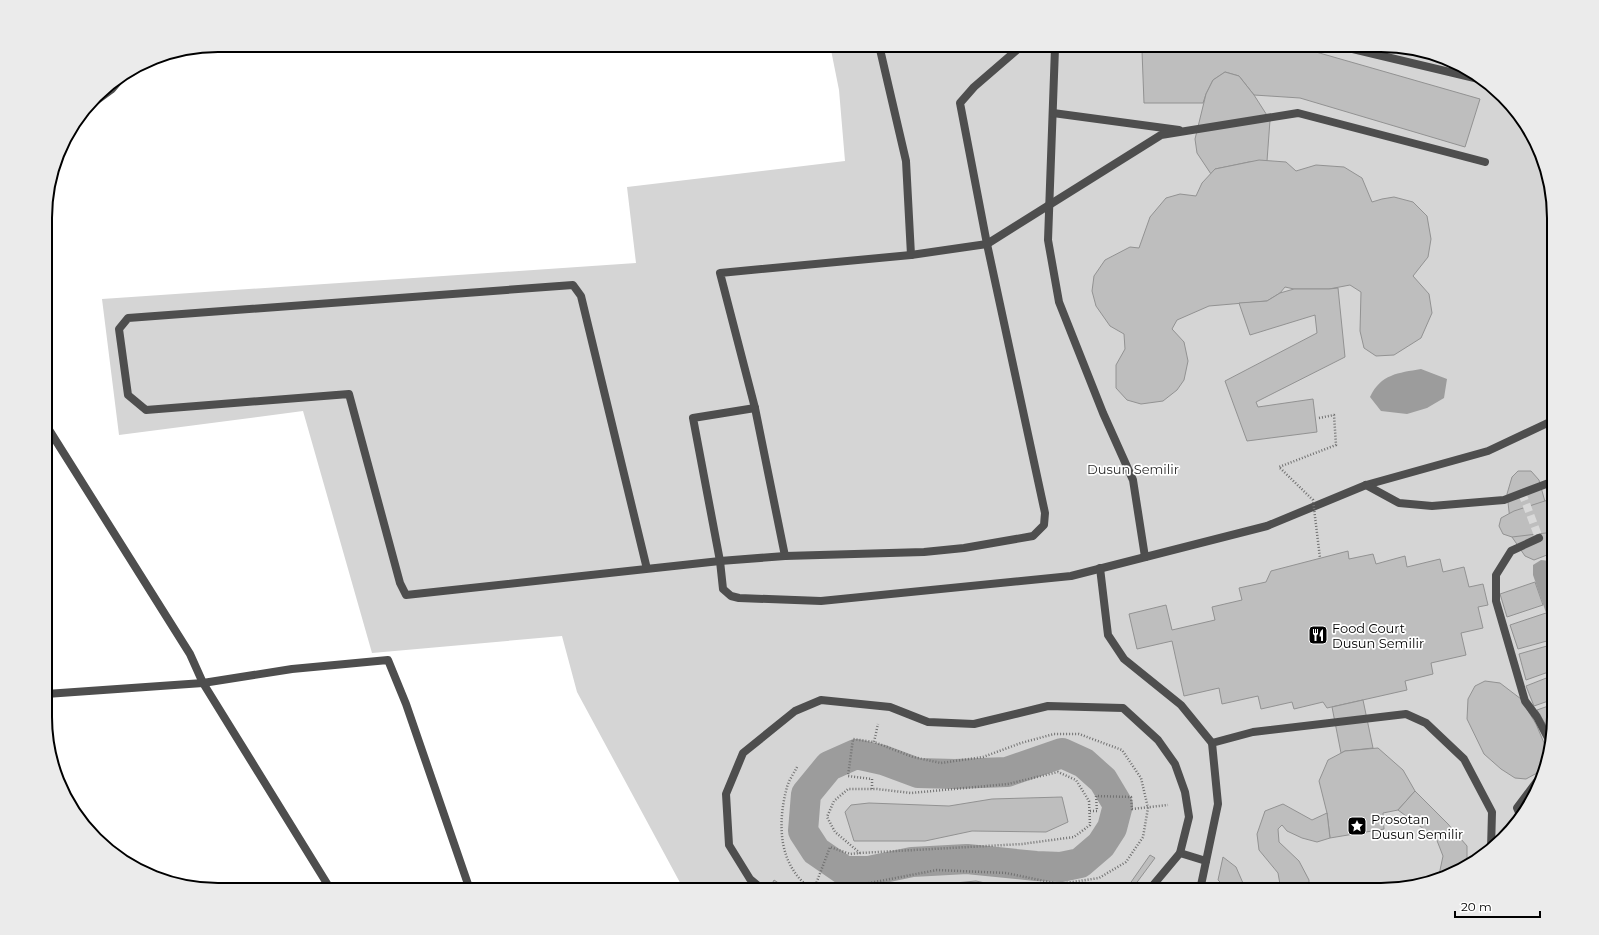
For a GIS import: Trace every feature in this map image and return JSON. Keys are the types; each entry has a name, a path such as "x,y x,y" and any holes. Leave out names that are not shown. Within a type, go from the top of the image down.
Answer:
{"street":[{"path":"881,52 906,161 911,255"},
{"path":"647,569 582,296 573,285 128,318 120,329 128,395 146,410 350,394 400,583 406,595 647,569 720,561 785,556 924,552 964,548 1033,536 1044,525 1045,513 987,244 960,103 974,87 1012,52"},
{"path":"1055,52 1048,240 1060,302 1103,413 1133,480 1145,557"},
{"path":"1365,52 1467,76"},
{"path":"1053,113 1188,131"},
{"path":"785,556 755,408 720,273 911,255 987,244 1161,135 1298,113 1485,162"},
{"path":"755,408 693,418 720,561 723,589 731,596 821,601 1071,576 1267,526 1366,485 1488,451 1547,423"},
{"path":"52,435 190,654 203,683 327,883"},
{"path":"1366,485 1399,503 1432,506 1504,500 1547,484"},
{"path":"1539,538 1511,552 1496,575 1496,601 1525,700 1537,717 1546,735"},
{"path":"1100,568 1108,635 1124,659 1182,705 1212,743 1218,804 1201,883"},
{"path":"52,694 203,683 292,669 388,660 406,704 468,883"},
{"path":"755,883 750,879 729,845 726,794 743,753 795,711 821,700 890,707 928,722 974,724 1048,706 1123,708 1158,740 1175,764 1185,792 1189,817 1180,853 1155,883"},
{"path":"1212,743 1253,732 1406,714 1426,723 1464,759 1492,812 1491,841"},
{"path":"1518,810 1517,808 1529,792"},
{"path":"1180,853 1206,861"}],"path":[{"path":"1319,418 1334,415 1336,445 1279,467 1313,500 1320,558"},
{"path":"874,742 883,706"},
{"path":"872,789 872,779 848,776 853,739 874,742 913,757 941,763 983,757 1021,743 1054,734 1079,734 1122,750 1141,778 1148,808 1142,837 1126,862 1099,878 1066,883"},
{"path":"797,767 788,785 782,814 782,839 790,868 803,883"},
{"path":"816,883 830,847 850,854 1022,844 1074,837 1090,825 1089,801 1076,780 1058,772 1008,784 911,793 872,789 848,789 834,801 827,817 835,832 860,853"},
{"path":"1090,811 1097,811 1096,796 1131,797 1132,809 1186,803"},
{"path":"870,883 938,870 1006,872 1055,883"}],"green space":[{"name":"Dusun Semilir","path":"831,52 1392,52 1413,55 1434,61 1464,74 1490,93 1513,117 1525,135 1538,165 1544,186 1547,207 1547,728 1544,749 1538,770 1525,800 1506,826 1482,849 1464,861 1434,874 1413,880 1392,883 680,883 577,692 562,636 372,653 303,411 119,435 102,299 636,263 627,187 845,161 839,90"}],"shaded area":[{"path":"1421,369 1447,379 1444,398 1427,408 1407,414 1381,411 1370,397 1379,383 1385,379 1405,372"},
{"path":"1541,560 1547,561 1547,616 1533,575 1533,565"}],"building":[{"path":"1142,52 1316,52 1480,99 1465,147 1300,98 1254,95 1239,76 1225,72 1213,80 1203,103 1144,103"},
{"path":"1225,72 1239,76 1254,95 1270,120 1267,161 1249,162 1215,169 1211,174 1197,153 1195,139 1206,94 1213,80"},
{"path":"1259,160 1286,162 1296,171 1316,165 1344,167 1362,178 1372,202 1394,197 1413,202 1427,216 1431,239 1428,257 1413,276 1429,294 1432,313 1421,338 1394,355 1376,356 1364,348 1360,331 1361,292 1350,285 1329,289 1294,289 1285,287 1280,293 1267,301 1209,306 1177,320 1172,329 1184,342 1188,361 1184,380 1177,390 1163,401 1141,404 1127,400 1116,388 1116,365 1125,349 1124,334 1110,326 1096,306 1092,291 1094,276 1105,260 1130,247 1139,248 1150,217 1166,198 1180,194 1196,196 1202,183 1215,169"},
{"path":"1338,288 1345,357 1256,402 1258,407 1313,399 1317,432 1247,441 1225,381 1317,333 1315,315 1250,335 1239,303 1267,301 1280,293 1294,289"},
{"path":"1518,471 1531,471 1539,480 1547,509 1547,555 1534,560 1525,556 1512,537 1507,494 1512,477"},
{"path":"1547,500 1547,533 1512,537 1503,534 1499,526 1501,518 1514,511"},
{"path":"1348,551 1349,559 1373,554 1376,564 1405,556 1407,567 1440,559 1443,572 1464,567 1469,587 1483,584 1488,605 1478,607 1483,628 1461,633 1466,655 1431,663 1433,674 1405,681 1407,690 1327,708 1323,702 1294,709 1292,702 1261,709 1258,696 1222,704 1219,688 1184,696 1172,641 1137,649 1129,614 1166,605 1172,630 1215,620 1212,607 1242,600 1239,588 1266,582 1271,571"},
{"path":"1535,582 1543,605 1507,617 1500,594"},
{"path":"1546,613 1547,641 1518,649 1510,625"},
{"path":"1547,646 1547,672 1526,680 1519,654"},
{"path":"1547,678 1547,701 1534,706 1526,686"},
{"path":"1485,681 1500,683 1521,699 1536,724 1545,745 1537,773 1526,779 1515,778 1501,769 1484,754 1467,719 1468,699 1475,686"},
{"path":"1363,700 1373,748 1345,751 1341,753 1332,707"},
{"path":"1547,706 1547,727 1537,710"},
{"path":"1378,748 1403,770 1415,791 1398,810 1383,813 1384,829 1330,838 1327,813 1319,781 1328,760 1345,751"},
{"path":"1415,791 1448,824 1467,846 1467,859 1440,872 1443,856 1436,838 1398,810"},
{"path":"1062,797 1068,822 1046,832 972,831 925,841 854,841 845,812 851,805 869,803 949,806 992,799"},
{"path":"1283,804 1312,820 1327,813 1330,838 1317,842 1302,838 1287,831 1282,825 1278,829 1279,842 1299,861 1309,880 1309,883 1280,883 1278,873 1259,850 1257,834 1265,811"},
{"path":"1150,855 1155,858 1136,883 1130,883"},
{"path":"1223,857 1236,867 1243,883 1221,883 1218,880"},
{"path":"976,881 985,883 955,883"}],"waterway":[{"path":"1062,753 1084,763 1103,780 1118,805 1112,828 1101,845 1080,863 1061,867 967,859 912,862 869,871 845,871 816,851 803,831 806,794 829,766 856,754 883,760 918,773 955,774 1007,772 1062,753"}],"tunnel":[{"path":"1522,493 1539,538"}],"place":[{"name":"Food Court Dusun Semilir","path":"1318,635"},
{"name":"Prosotan Dusun Semilir","path":"1357,826"}]}
